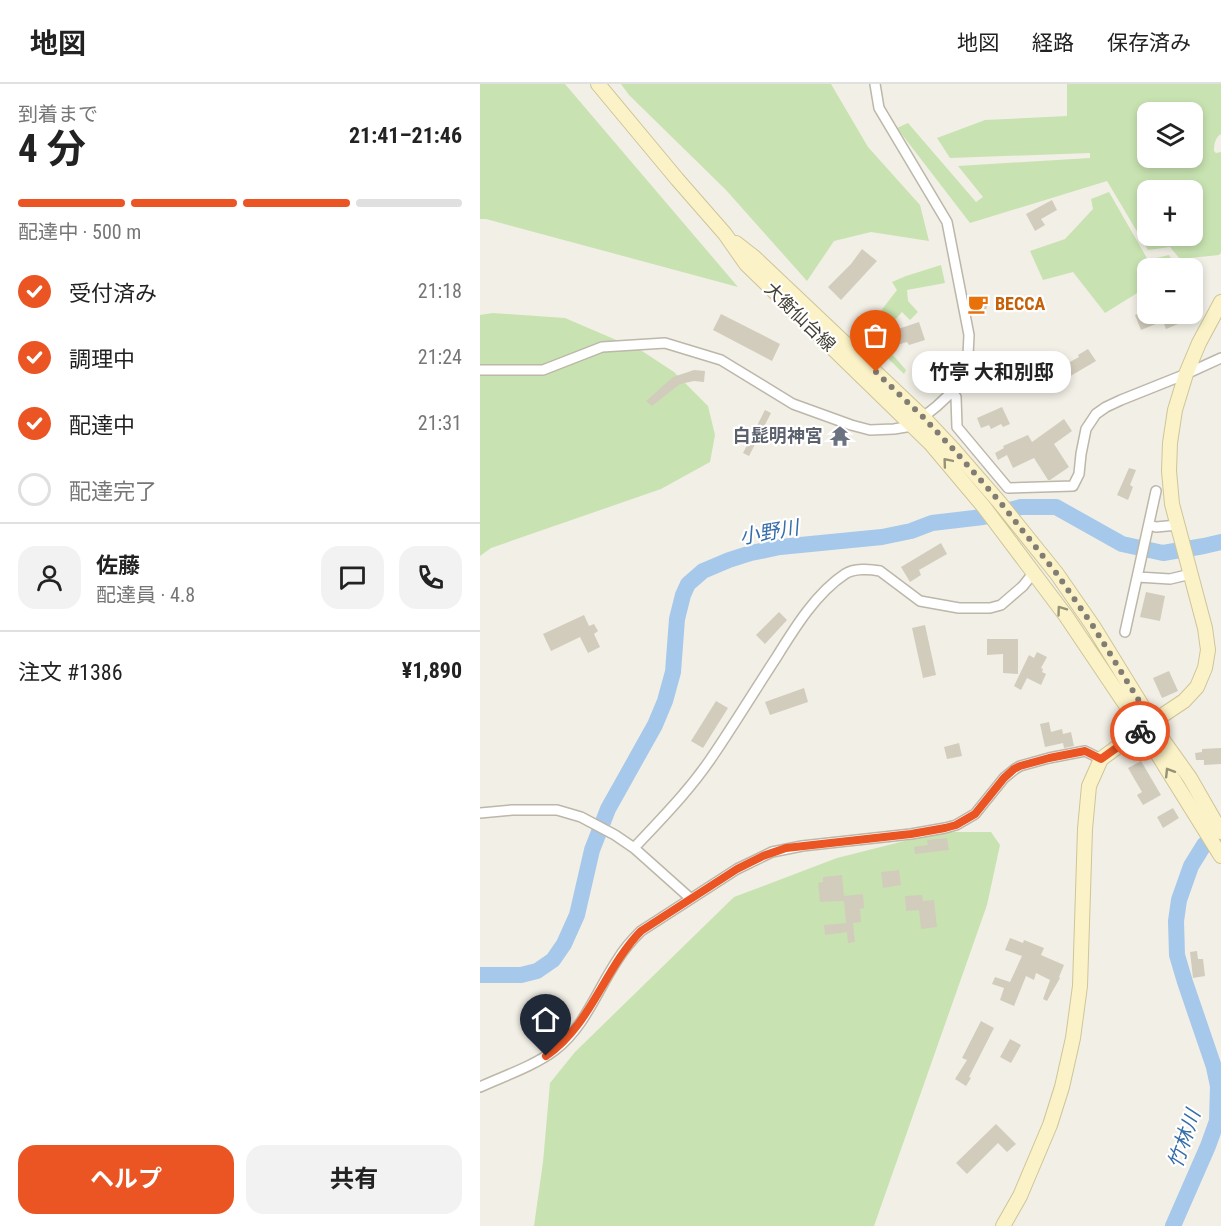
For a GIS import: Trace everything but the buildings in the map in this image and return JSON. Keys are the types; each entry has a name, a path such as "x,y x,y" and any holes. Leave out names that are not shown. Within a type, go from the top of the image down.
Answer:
{"main road":[{"name":"大衡仙台線","path":"598,84 725,234 746,264 917,421 954,450 1000,502 1057,574 1093,626 1147,726 1205,818 1220,854"},
{"path":"1004,1226 1020,1196 1050,1125 1062,1087 1073,1038 1080,986 1089,786 1101,759 1184,701 1197,687 1205,668 1208,650 1205,628 1178,529 1170,488 1169,462 1175,410 1186,374 1199,343 1221,302"},
{"name":"大衡仙台線","path":"917,421 931,444 1008,536 1147,726"},
{"name":"大衡仙台線","path":"1205,818 1221,832"}],"street":[{"path":"480,370 543,370 602,348 665,343 722,360 793,404 850,425 879,430 894,429 917,421 952,392 963,375 968,355 969,335 947,222 879,108 875,84"},
{"path":"952,392 956,397 957,427 1008,488 1072,486 1079,474 1086,429 1096,414 1106,406 1221,358"},
{"path":"1125,632 1156,491"},
{"path":"1148,530 1156,527 1178,529"},
{"path":"634,848 683,795 713,756 792,633 813,605 835,581 847,572 874,570 880,572 920,601 959,608 990,608 1001,605 1023,586 1034,572"},
{"path":"1139,573 1170,579 1190,570"},
{"path":"480,1087 555,1050 581,1022 616,961 631,941 648,926 746,864 786,848 931,831 956,825 975,814 1014,769 1031,762 1085,751 1101,759"},
{"path":"480,813 557,810 572,814 615,835 634,848 690,898"}],"green space":[{"path":"480,84 565,84 738,287 480,219"},
{"path":"621,84 831,84 868,147 920,205 929,241 871,232 834,241 807,281 726,190 629,95"},
{"path":"1067,84 1221,84 1221,134 1215,141 1214,151 1221,152 1221,253 1179,258 1170,247 1148,250 1146,246 1203,246 1203,180 1137,180 1137,231 1107,181 970,223 897,128 908,123 976,202 983,197 958,166 1090,158 1090,153 950,158 937,138 985,120 1067,116"},
{"path":"1109,192 1137,241 1137,246 1140,246 1147,258 1137,258 1137,293 1105,313 1073,272 1043,280 1030,251 1065,239 1093,209 1091,199"},
{"path":"941,265 945,283 907,290 908,301 918,312 910,320 902,312 883,334 895,351 892,354 906,370 904,374 863,334 897,290 892,282"},
{"path":"493,313 565,318 642,351 674,372 708,406 715,435 710,462 661,489 491,548 480,556 480,315"},
{"path":"940,832 991,832 1000,845 987,905 874,1226 534,1226 543,1162 550,1083 575,1052 734,897 837,858"}],"waterway":[{"name":"小野川","path":"480,975 521,975 537,971 553,960 564,944 577,915 592,850 608,809 655,725 665,701 673,672 677,619 683,595 688,584 703,571 751,553 780,547 882,537 911,531 932,523 983,517 1021,507 1056,507 1122,544 1163,553 1221,542"},
{"name":"竹林川","path":"1173,1226 1217,1121 1218,1086 1214,1067 1177,955 1176,921 1179,900 1191,866 1204,845 1221,830"}],"way so far":[{"path":"876,372 954,450 1000,502 1057,574 1093,626 1152,722 1140,731"}],"place":[{"name":"BECCA","path":"978,304"},
{"name":"竹亭 大和別邸","path":"876,372"},
{"name":"白髭明神宮","path":"840,436"}],"route":[{"path":"546,1056 555,1050 581,1022 616,961 641,931 737,869 772,852 786,848 931,831 956,825 975,814 1014,769 1031,762 1085,751 1101,759 1140,731"}]}
